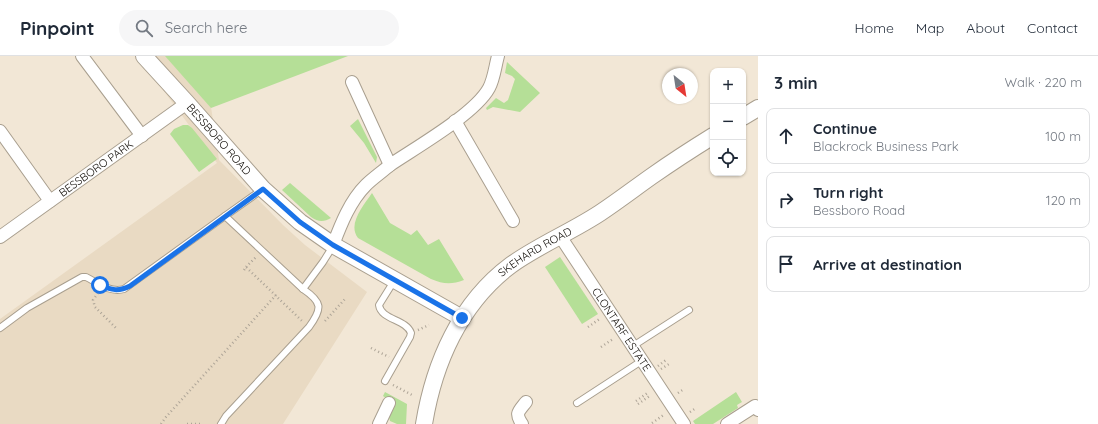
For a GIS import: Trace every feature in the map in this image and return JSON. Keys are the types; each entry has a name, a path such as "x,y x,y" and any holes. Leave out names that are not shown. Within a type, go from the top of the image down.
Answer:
{"main road":[{"name":"BESSBORO ROAD","path":"144,56 263,189 300,222 333,245 462,318"},
{"path":"746,115 758,108"},
{"name":"SKEHARD ROAD","path":"424,424 429,398 440,364 462,318 480,293 511,265 536,249 600,213 683,154 710,138"}],"street":[{"name":"BESSBORO PARK","path":"82,56 142,136"},
{"path":"333,245 344,219 360,193 370,182 390,165 455,121 482,98 488,90 492,80 498,56"},
{"path":"352,82 390,165"},
{"name":"BESSBORO PARK","path":"0,237 187,103"},
{"path":"455,121 513,221"},
{"name":"BESSBORO PARK","path":"0,131 50,201"},
{"name":"CLONTARF ESTATE","path":"560,236 684,424"},
{"path":"522,424 517,414 526,402"},
{"path":"379,424 389,403"},
{"path":"727,424 755,406 758,410"}],"lane":[{"path":"0,328 27,308 63,288 77,278 86,277 103,286 118,291 130,286 263,189"},
{"path":"221,424 226,416 309,327 317,316 318,309 314,297 303,289 225,216"},
{"path":"303,289 323,262 333,245"},
{"path":"385,381 411,333 407,327 381,311 380,305 395,279"},
{"path":"633,346 689,310"},
{"path":"577,403 643,360"}],"path":[{"path":"262,250 245,268 309,327"},
{"path":"103,286 93,300 93,303 95,308 117,330"},
{"path":"161,424 166,416 276,295"},
{"path":"588,327 602,317"},
{"path":"600,347 616,337"},
{"path":"371,348 396,360"},
{"path":"656,367 666,360"},
{"path":"658,370 669,364"},
{"path":"385,381 414,396"},
{"path":"637,402 652,392"},
{"path":"652,423 666,413"},
{"path":"187,424 200,424"}],"shaded area":[{"path":"138,56 344,56 211,107 219,160 283,225 305,245 367,292 283,424 0,424 0,319 217,163"}],"green space":[{"path":"165,56 348,56 211,108"},
{"path":"507,62 540,93 520,112 493,107 487,110 486,108 496,98 504,103 508,100 515,79 505,73"},
{"path":"358,119 377,157 376,163 364,143 350,126"},
{"path":"183,125 188,125 192,128 217,159 199,172 170,134 174,129"},
{"path":"290,183 331,218 321,221 311,217 282,190"},
{"path":"372,193 390,223 411,235 417,230 428,245 439,239 464,280 455,283 447,283 431,279 358,238 355,233 355,221"},
{"path":"560,257 598,314 582,324 545,267"},
{"path":"385,392 407,404 406,424 397,424 390,421 389,413 391,405 383,396"},
{"path":"736,392 742,402 737,405 738,408 713,424 695,424 693,421"}],"route":[{"path":"100,285 118,291 130,286 263,189 300,222 333,245 462,318"}]}
